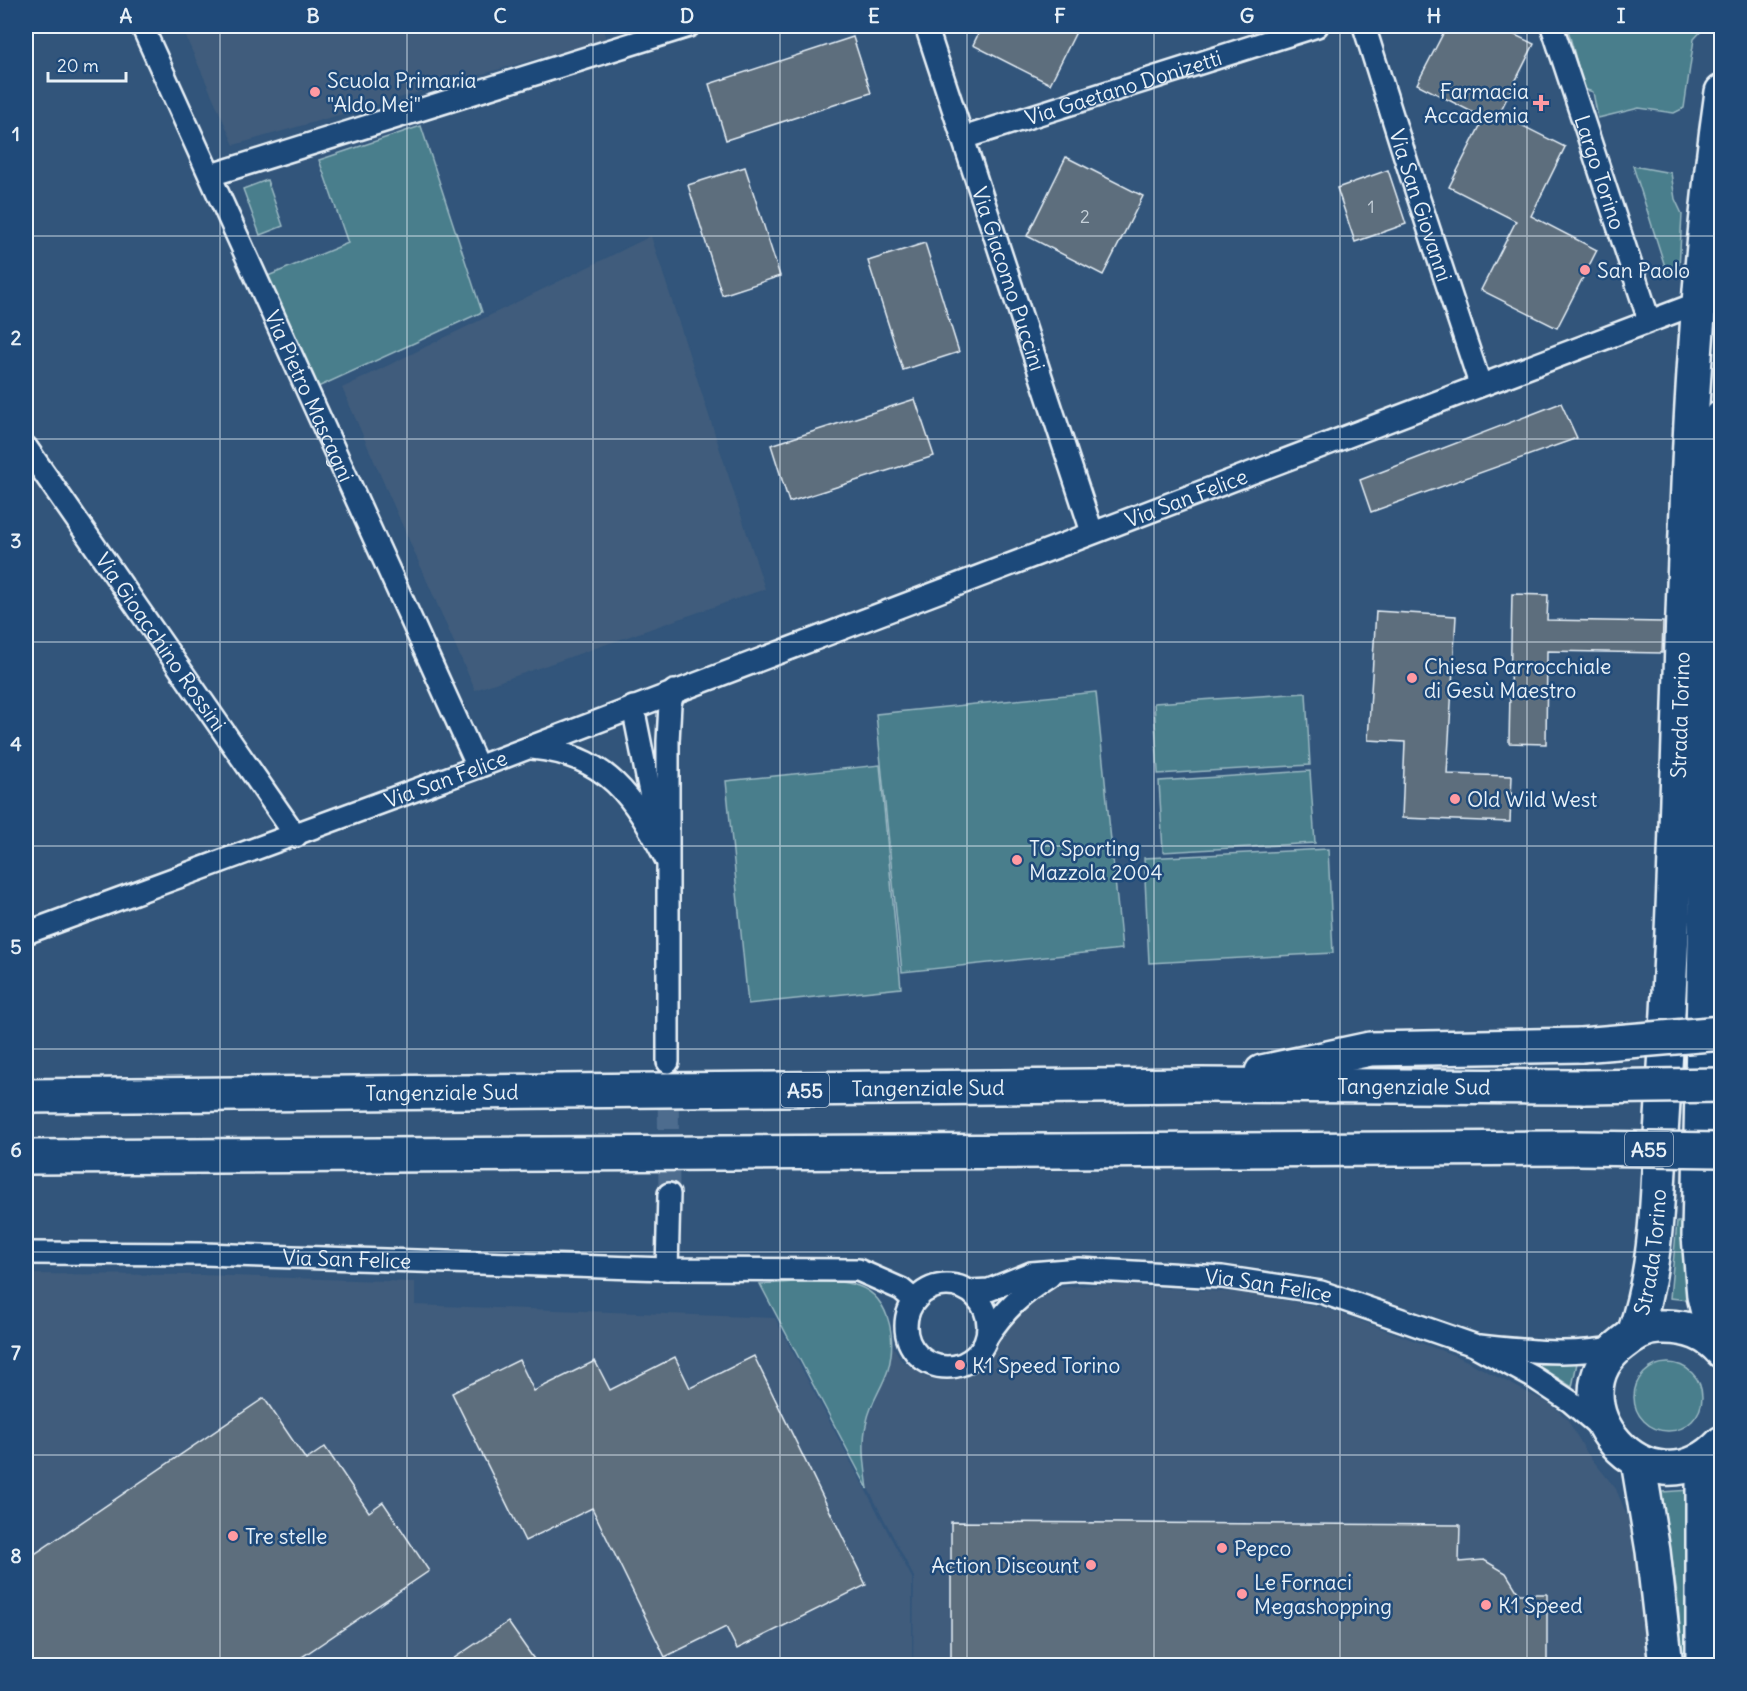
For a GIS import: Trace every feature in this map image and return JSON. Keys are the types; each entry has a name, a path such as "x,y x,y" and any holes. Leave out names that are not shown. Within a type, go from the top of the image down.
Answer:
{"main road":[{"name":"Strada Torino","path":"1605,1431 1598,1410 1597,1387 1604,1366 1625,1341 1646,1300 1656,1232 1673,911 1678,686 1698,303 1722,92"},
{"name":"Strada Torino","path":"1719,1348 1704,1296 1699,1236 1710,690 1722,417"},
{"path":"1200,1086 1370,1049 1581,1045 1722,1033"},
{"name":"Tangenziale Sud","path":"26,1096 1200,1086 1722,1085"},
{"name":"A55","path":"26,1158 1576,1148 1722,1150"},
{"path":"1625,1341 1655,1327 1677,1326 1698,1332 1719,1348"},
{"path":"1605,1431 1619,1449 1638,1461 1659,1467 1682,1467 1712,1451"},
{"path":"1703,1665 1712,1451"},
{"path":"1638,1461 1653,1551 1666,1665"}],"street":[{"name":"Via Pietro Mascagni","path":"142,26 478,767"},
{"path":"211,175 690,26"},
{"name":"Via Giacomo Puccini","path":"926,26 1092,532"},
{"name":"Via Gaetano Donizetti","path":"963,138 1269,32 1317,26"},
{"name":"Via San Giovanni","path":"1364,26 1480,384"},
{"name":"Largo Torino","path":"1552,26 1649,320"},
{"name":"Via San Felice","path":"26,933 296,836 1698,303"},
{"name":"Via Gioacchino Rossini","path":"26,447 296,836"},
{"name":"Via San Felice","path":"668,1062 666,860 668,741 670,704 675,691"},
{"name":"Via San Felice","path":"633,707 651,801 666,860"},
{"name":"Via San Felice","path":"528,748 556,750 586,762 608,775 632,798 666,860"},
{"path":"1706,936 1722,981"},
{"path":"667,1269 669,1194"},
{"name":"Via San Felice","path":"26,1253 203,1254 667,1269 858,1270 901,1290 914,1300"},
{"name":"Via San Felice","path":"1056,1271 1025,1291 1000,1315 972,1359 960,1365 947,1367 934,1365 921,1359 911,1348 905,1331 906,1315 914,1300 925,1290 940,1284 956,1285 970,1291 989,1290 1031,1273 1079,1269 1222,1277 1283,1284 1321,1292 1474,1345 1533,1377 1571,1402 1605,1431"},
{"path":"970,1291 986,1312 988,1327 985,1340"},
{"name":"Via San Felice","path":"1474,1345 1540,1353 1582,1354 1625,1341"}],"shaded area":[{"name":"Scuola Primaria \"Aldo Mei\"","path":"181,26 602,26 606,39 234,145"},
{"path":"651,236 765,589 475,690 342,388"},
{"path":"26,1274 202,1275 415,1282 415,1305 775,1318 912,1578 912,1665 26,1666"},
{"path":"1105,1284 1256,1294 1328,1309 1459,1357 1552,1405 1567,1419 1587,1453 1616,1489 1630,1523 1651,1665 913,1665 914,1577 869,1490 864,1449 867,1422 889,1368 893,1346 901,1360 927,1378 945,1378 975,1373 993,1352 997,1340 1032,1295 1052,1288"}],"green space":[{"path":"1567,26 1706,26 1694,39 1684,108 1674,113 1639,108 1598,118 1593,92 1584,89"},
{"path":"421,126 482,312 318,387 268,276 348,243 319,160"},
{"path":"1633,166 1671,173 1675,199 1682,214 1679,268 1668,276"},
{"path":"267,180 283,226 260,235 243,189"},
{"path":"1096,692 1122,949 902,972 876,714"},
{"path":"1306,693 1310,765 1158,774 1154,703"},
{"path":"880,765 901,988 748,1004 726,781"},
{"path":"1310,771 1315,843 1163,852 1159,781"},
{"path":"1328,849 1333,953 1149,963 1144,858"},
{"path":"1677,1222 1685,1222 1684,1266 1688,1300 1670,1298"},
{"path":"840,1282 864,1289 882,1306 891,1330 891,1357 865,1429 864,1455 868,1489 760,1284"},
{"path":"1577,1363 1572,1387 1540,1367 1540,1364"},
{"path":"1668,1363 1681,1366 1692,1373 1699,1384 1702,1397 1699,1410 1692,1421 1681,1428 1668,1431 1655,1428 1644,1421 1637,1410 1634,1397 1637,1384 1644,1373 1655,1366"},
{"path":"1690,1490 1686,1603 1688,1665 1682,1665 1678,1601 1662,1492"}],"building":[{"path":"982,26 1079,26 1050,84 973,45"},
{"path":"1447,26 1496,26 1534,44 1499,114 1565,147 1531,216 1597,250 1557,328 1481,290 1516,221 1449,187 1484,118 1417,84"},
{"path":"853,37 871,93 726,140 709,84"},
{"path":"1066,157 1143,196 1103,275 1027,236"},
{"path":"745,167 780,276 722,295 688,185"},
{"path":"1388,170 1406,224 1355,242 1337,188"},
{"path":"925,243 959,352 903,370 868,261"},
{"path":"915,399 934,456 789,502 771,445"},
{"path":"1561,403 1577,438 1371,512 1360,480"},
{"path":"1512,594 1548,595 1547,620 1663,622 1662,653 1547,651 1546,744 1509,743"},
{"name":"Chiesa Parrocchiale di Gesù Maestro","path":"1376,611 1456,616 1447,774 1512,776 1510,822 1402,818 1405,742 1368,740"},
{"path":"754,1356 866,1585 737,1649 726,1627 665,1657 592,1508 525,1541 452,1393 519,1360 534,1391 595,1361 610,1390 675,1357 690,1388"},
{"name":"Tre stelle","path":"264,1398 306,1460 325,1447 369,1512 383,1502 429,1571 290,1665 26,1665 26,1560"},
{"name":"Le Fornaci Megashopping","path":"951,1522 1460,1525 1459,1562 1484,1560 1506,1573 1519,1594 1547,1594 1547,1665 951,1665"},
{"path":"508,1622 538,1665 444,1665"}],"tunnel":[{"path":"668,1077 669,1194"}],"place":[{"name":"Scuola Primaria \"Aldo Mei\"","path":"315,92"},
{"name":"Farmacia Accademia","path":"1541,103"},
{"name":"San Paolo","path":"1585,270"},
{"name":"Chiesa Parrocchiale di Gesù Maestro","path":"1412,678"},
{"name":"Old Wild West","path":"1455,799"},
{"name":"TO Sporting Mazzola 2004","path":"1017,860"},
{"name":"K1 Speed Torino","path":"960,1365"},
{"name":"Tre stelle","path":"233,1536"},
{"name":"Pepco","path":"1222,1548"},
{"name":"Action Discount","path":"1091,1565"},
{"name":"Le Fornaci Megashopping","path":"1242,1594"},
{"name":"K1 Speed","path":"1486,1605"}]}
